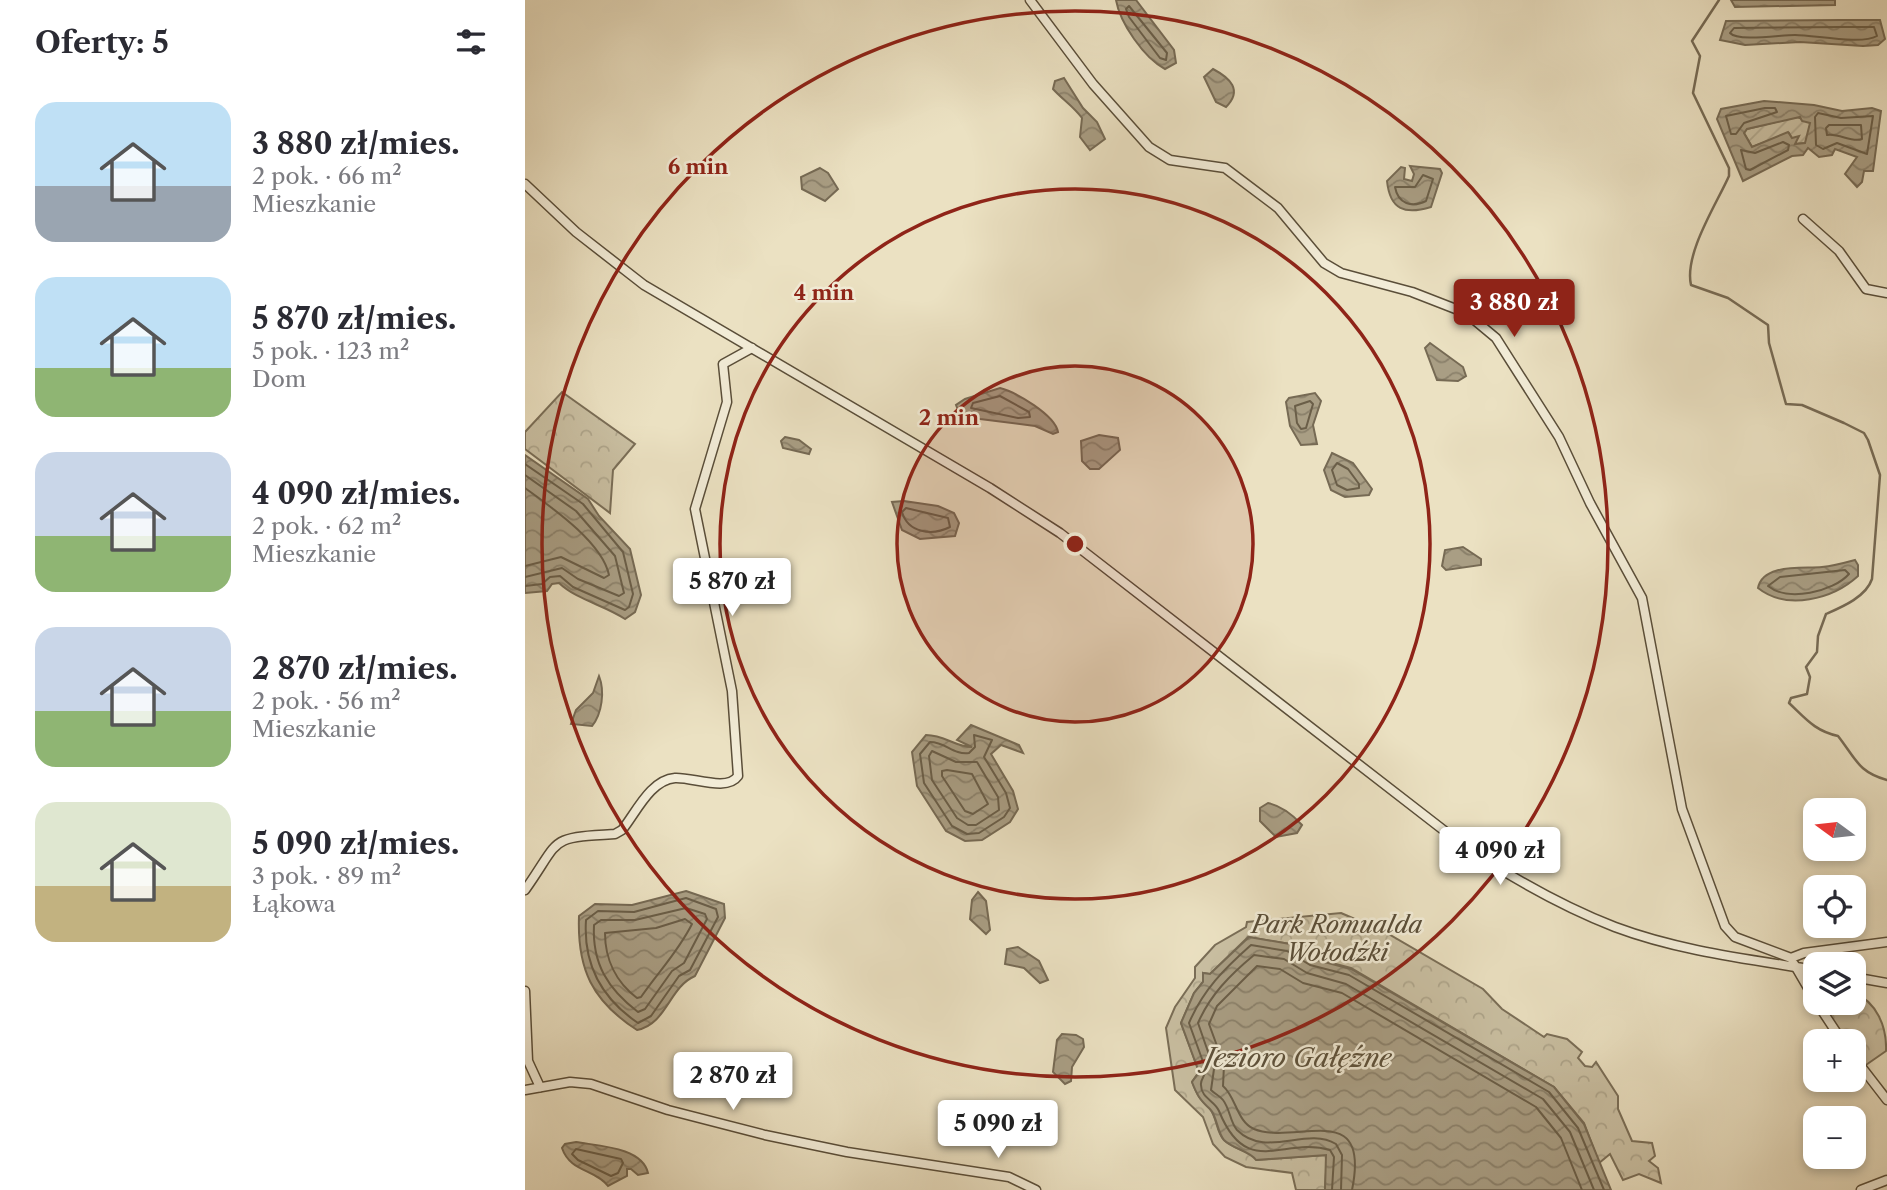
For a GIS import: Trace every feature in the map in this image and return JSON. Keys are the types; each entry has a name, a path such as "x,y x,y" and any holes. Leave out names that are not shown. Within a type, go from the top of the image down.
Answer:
{"street":[{"path":"1030,0 1093,84 1149,147 1170,160 1225,168 1278,208 1324,263 1341,273 1412,292 1466,313 1496,338 1559,437 1590,503 1642,598 1682,809 1725,926 1735,937 1791,958 1803,979"},
{"path":"525,184 617,265 990,488 1060,533 1464,846 1508,875 1617,927 1706,952 1803,968"},
{"path":"1803,219 1839,251 1866,289 1887,293"},
{"path":"525,890 557,842 567,837 615,834 628,823 655,787 667,779 691,778 725,784 734,781 738,776 732,691 695,501 727,402 723,364 752,348"},
{"path":"1791,958 1804,953 1887,942"},
{"path":"1866,979 1887,983"},
{"path":"525,991 528,1061 540,1087"},
{"path":"1866,1073 1887,1100"},
{"path":"525,1090 570,1082 591,1084 668,1110 765,1135 847,1152 1009,1177 1036,1190"},
{"path":"1861,1190 1887,1180"}],"green space":[{"path":"1797,117 1811,122 1806,143 1795,144 1789,133 1752,147 1744,133 1747,129"},
{"path":"562,392 635,444 613,470 610,513 525,449 525,432"},
{"name":"Park Romualda Wołodźki","path":"1341,913 1385,932 1483,989 1502,1009 1544,1037 1547,1034 1567,1039 1582,1052 1578,1058 1585,1066 1592,1067 1596,1062 1618,1096 1618,1109 1632,1141 1652,1143 1655,1156 1649,1161 1658,1168 1661,1183 1639,1174 1623,1180 1610,1154 1599,1163 1584,1123 1554,1087 1351,968 1313,958 1290,944 1248,937 1210,974 1203,973 1203,982 1194,993 1181,1023 1199,1072 1192,1082 1199,1097 1212,1112 1224,1140 1257,1160 1327,1155 1325,1190 1296,1190 1292,1173 1246,1167 1225,1157 1213,1144 1203,1117 1175,1090 1166,1028 1175,1007 1195,978 1195,967 1215,945 1246,927 1247,922"},
{"path":"1866,1000 1879,1016 1885,1033 1886,1051 1866,1065 1866,1029 1835,1029 1826,1015 1866,1015"}],"water":[{"path":"1116,0 1136,0 1174,50 1176,63 1165,69 1149,57 1122,19"},
{"path":"1731,0 1835,0 1835,5 1735,7"},
{"path":"1880,20 1885,39 1878,45 1800,42 1745,45 1720,40 1726,21"},
{"path":"1213,69 1229,80 1234,90 1234,95 1226,107 1216,102 1204,77"},
{"path":"1064,78 1083,108 1097,122 1105,139 1090,150 1080,137 1082,118 1053,89 1055,81"},
{"path":"1764,101 1814,105 1842,111 1872,108 1881,111 1873,171 1864,171 1862,182 1857,187 1845,174 1857,157 1835,149 1832,155 1819,157 1808,148 1803,155 1792,156 1743,181 1717,119 1721,109","holes":["1800,117 1802,121 1810,123 1805,143 1795,144 1799,136 1792,138 1788,132 1752,147 1744,133 1747,129"]},
{"path":"1410,166 1440,169 1442,173 1431,207 1406,210 1395,204 1391,198 1387,181 1401,167 1405,168 1404,179 1412,181 1414,174"},
{"path":"820,168 828,173 838,189 825,201 802,189 801,177"},
{"path":"1430,343 1463,367 1466,376 1458,381 1437,380 1425,348"},
{"path":"1000,388 1025,399 1043,412 1058,432 1053,434 1035,426 980,419 958,410 956,405 965,399"},
{"path":"1315,393 1321,401 1313,425 1317,444 1301,445 1290,426 1286,402 1289,398"},
{"path":"1099,435 1118,438 1120,450 1099,469 1090,469 1082,461 1081,441"},
{"path":"785,437 799,440 811,449 809,454 783,448 781,441"},
{"path":"1332,453 1353,463 1372,489 1369,495 1345,497 1331,490 1324,470"},
{"path":"525,455 588,499 599,516 630,549 641,595 635,612 625,619 574,594 559,583 552,584 547,591 525,593"},
{"path":"892,502 938,506 954,513 959,523 955,536 920,539 902,530"},
{"path":"1463,547 1481,559 1481,565 1446,570 1442,566 1445,550"},
{"path":"1855,560 1858,576 1836,591 1823,596 1782,599 1758,588 1767,574 1775,571 1826,567"},
{"path":"599,676 602,695 595,721 592,726 571,724 576,710 593,693"},
{"path":"971,725 1019,745 1023,753 1001,745 991,754 1013,791 1018,809 1010,822 982,840 965,841 946,831 917,786 912,752 926,735 972,747 957,740"},
{"path":"1268,803 1283,809 1299,821 1302,825 1297,833 1276,837 1260,821 1260,808"},
{"path":"686,891 724,904 725,918 695,976 679,988 655,1021 637,1030 609,1007 590,982 581,952 579,916 595,904 632,905"},
{"path":"978,892 986,901 990,930 986,934 970,919 972,900"},
{"name":"Jezioro Gałęźne","path":"1249,937 1290,944 1313,959 1351,969 1554,1087 1584,1124 1611,1190 1325,1190 1326,1155 1256,1160 1228,1143 1222,1137 1212,1112 1199,1097 1192,1082 1199,1072 1181,1023 1194,993 1203,982 1203,973 1210,974"},
{"path":"1018,947 1039,961 1048,980 1040,983 1024,968 1005,964 1007,949"},
{"path":"1062,1034 1076,1035 1083,1039 1084,1047 1072,1067 1071,1081 1065,1084 1053,1072 1057,1040"},
{"path":"576,1142 628,1153 644,1164 648,1173 638,1175 627,1169 627,1176 608,1186 566,1156 562,1148 565,1144"}],"waterway":[{"path":"1719,0 1692,41 1700,56 1693,93 1729,168 1729,176 1709,215 1692,259 1691,285 1728,298 1768,325 1769,343 1786,404 1802,405 1844,423 1864,433 1868,440 1880,475 1872,579 1859,596 1826,614 1818,636 1817,652 1806,667 1810,677 1807,694 1791,698 1789,703 1817,728 1838,736 1863,769 1887,780"}]}
